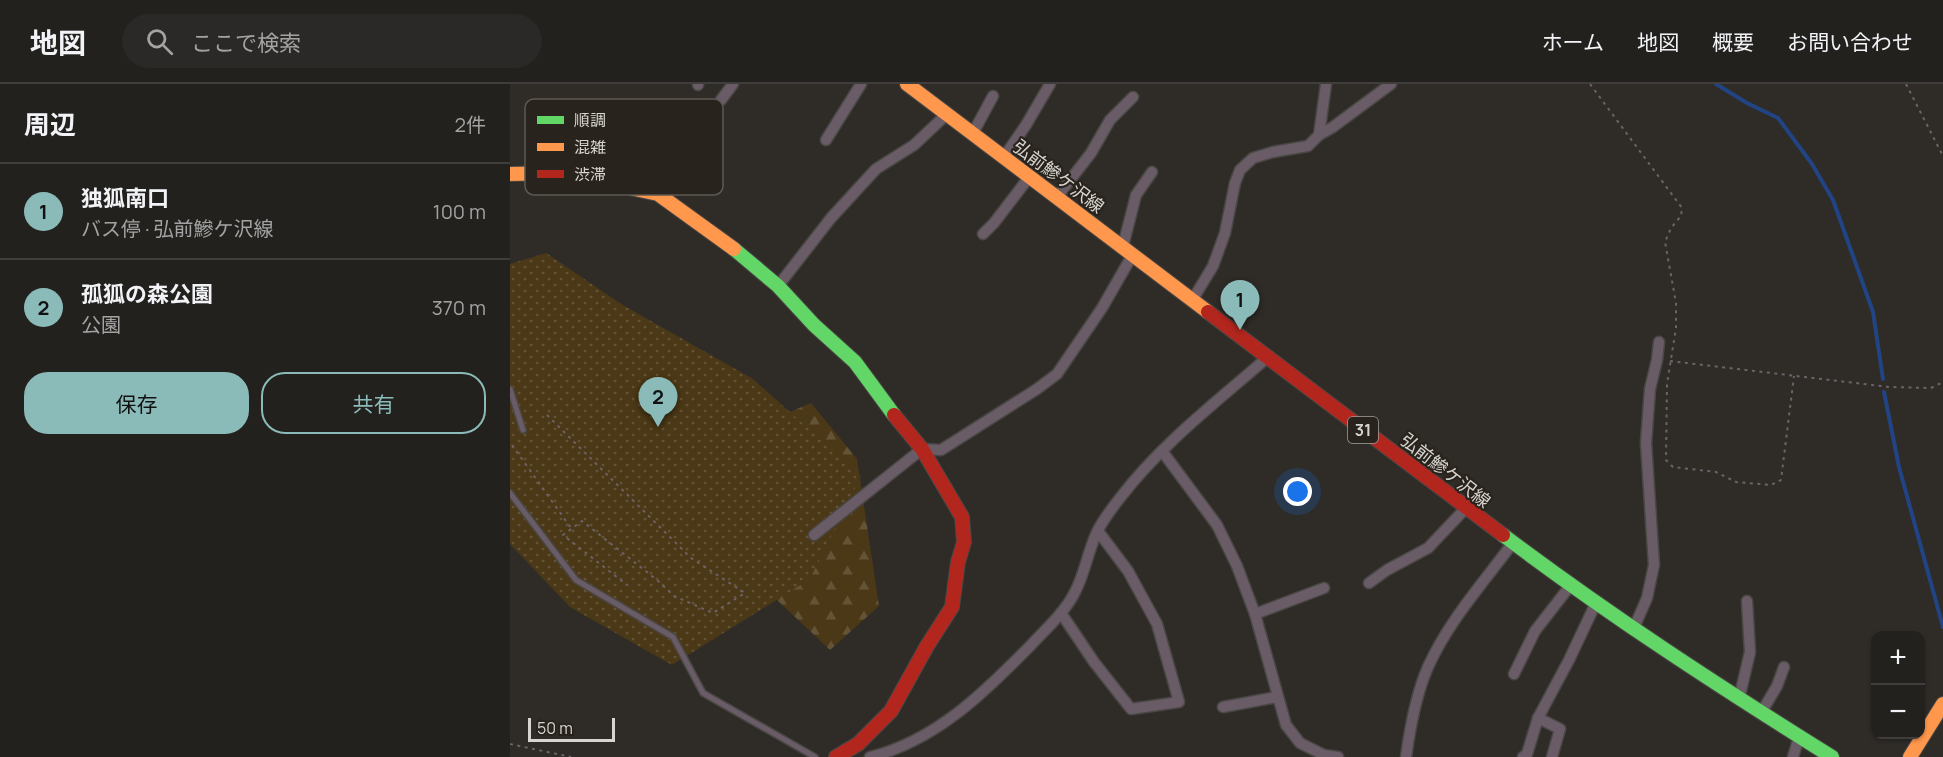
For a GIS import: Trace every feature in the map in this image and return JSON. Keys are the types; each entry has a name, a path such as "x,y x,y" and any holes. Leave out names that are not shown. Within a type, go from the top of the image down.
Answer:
{"main road":[{"name":"弘前鰺ケ沢線","path":"907,84 1193,299 1465,509 1595,605 1832,757"},
{"path":"510,174 525,174"},
{"path":"659,195 750,261 855,362 922,449 962,517 964,542 958,562 952,607 927,646 891,711 858,744 836,757"},
{"path":"1910,757 1943,704"}],"street":[{"path":"722,99 733,84"},
{"path":"826,140 861,84"},
{"path":"1004,157 1050,84"},
{"path":"1319,135 1326,84"},
{"path":"1193,299 1213,266 1240,170 1253,158 1308,146 1319,135 1391,84"},
{"path":"973,133 993,96"},
{"path":"1057,196 1091,153 1110,120 1133,97"},
{"path":"778,286 831,218 876,169 914,145 947,114"},
{"path":"814,535 922,449 941,450 1057,374 1102,308 1128,250 1136,195 1152,172"},
{"path":"983,234 1030,176"},
{"path":"1633,630 1647,598 1654,565 1649,518 1646,443 1650,388 1659,342"},
{"path":"870,757 897,750 923,736 975,700 1061,613 1075,592 1098,531 1120,497 1162,451 1269,357"},
{"path":"1162,451 1217,525 1237,566 1255,614 1286,724 1300,743 1324,755 1338,757"},
{"path":"1369,583 1387,570 1428,548 1465,509"},
{"path":"1061,613 1094,662 1131,709 1179,702 1157,624 1128,571 1098,531"},
{"path":"1406,757 1418,698 1428,668 1447,633 1512,544"},
{"path":"1514,674 1535,631 1570,586"},
{"path":"1255,614 1324,588"},
{"path":"1739,699 1750,652 1747,601"},
{"path":"1522,757 1527,754 1538,718 1595,605"},
{"path":"1761,713 1777,686 1784,667"},
{"path":"1223,706 1277,697"},
{"path":"1538,718 1560,729 1552,757"},
{"path":"1793,757 1799,737"}],"lane":[{"path":"510,388 523,430"},
{"path":"510,493 576,580 673,637 703,693 815,757"}],"path":[{"path":"1590,84 1682,208 1681,216 1671,228 1665,242 1676,303 1676,328 1667,384 1666,460 1673,467 1716,472 1736,482 1771,485 1781,480 1794,376"},
{"path":"1906,84 1943,156"},
{"path":"1657,360 1889,387 1921,389 1931,388 1943,382"},
{"path":"547,415 691,558 745,593 713,614 674,596 582,521 563,535 627,585"},
{"path":"512,445 572,528"},
{"path":"510,744 571,757"}],"green space":[{"path":"546,253 621,304 753,379 861,476 810,579 672,665 570,607 510,544 510,264"},
{"path":"811,403 857,459 879,606 830,650 777,600 680,460"}],"waterway":[{"path":"1716,84 1778,118 1812,164 1833,200 1873,312 1883,379"},
{"path":"1884,392 1899,467 1943,627"}],"traffic: fast":[{"path":"734,249 778,286 814,325 855,362 894,415"},
{"path":"1503,535 1583,594 1665,650 1832,757"}],"traffic: slow":[{"path":"907,84 1208,312"},
{"path":"510,174 525,174"},
{"path":"659,195 734,249"},
{"path":"1910,757 1943,704"}],"traffic: jam":[{"path":"1208,312 1503,535"},
{"path":"836,757 858,744 891,711 927,646 952,607 958,562 964,542 962,517 922,449 894,415"}],"place":[{"name":"独狐南口","path":"1240,330"},
{"name":"孤狐の森公園","path":"658,427"}]}
